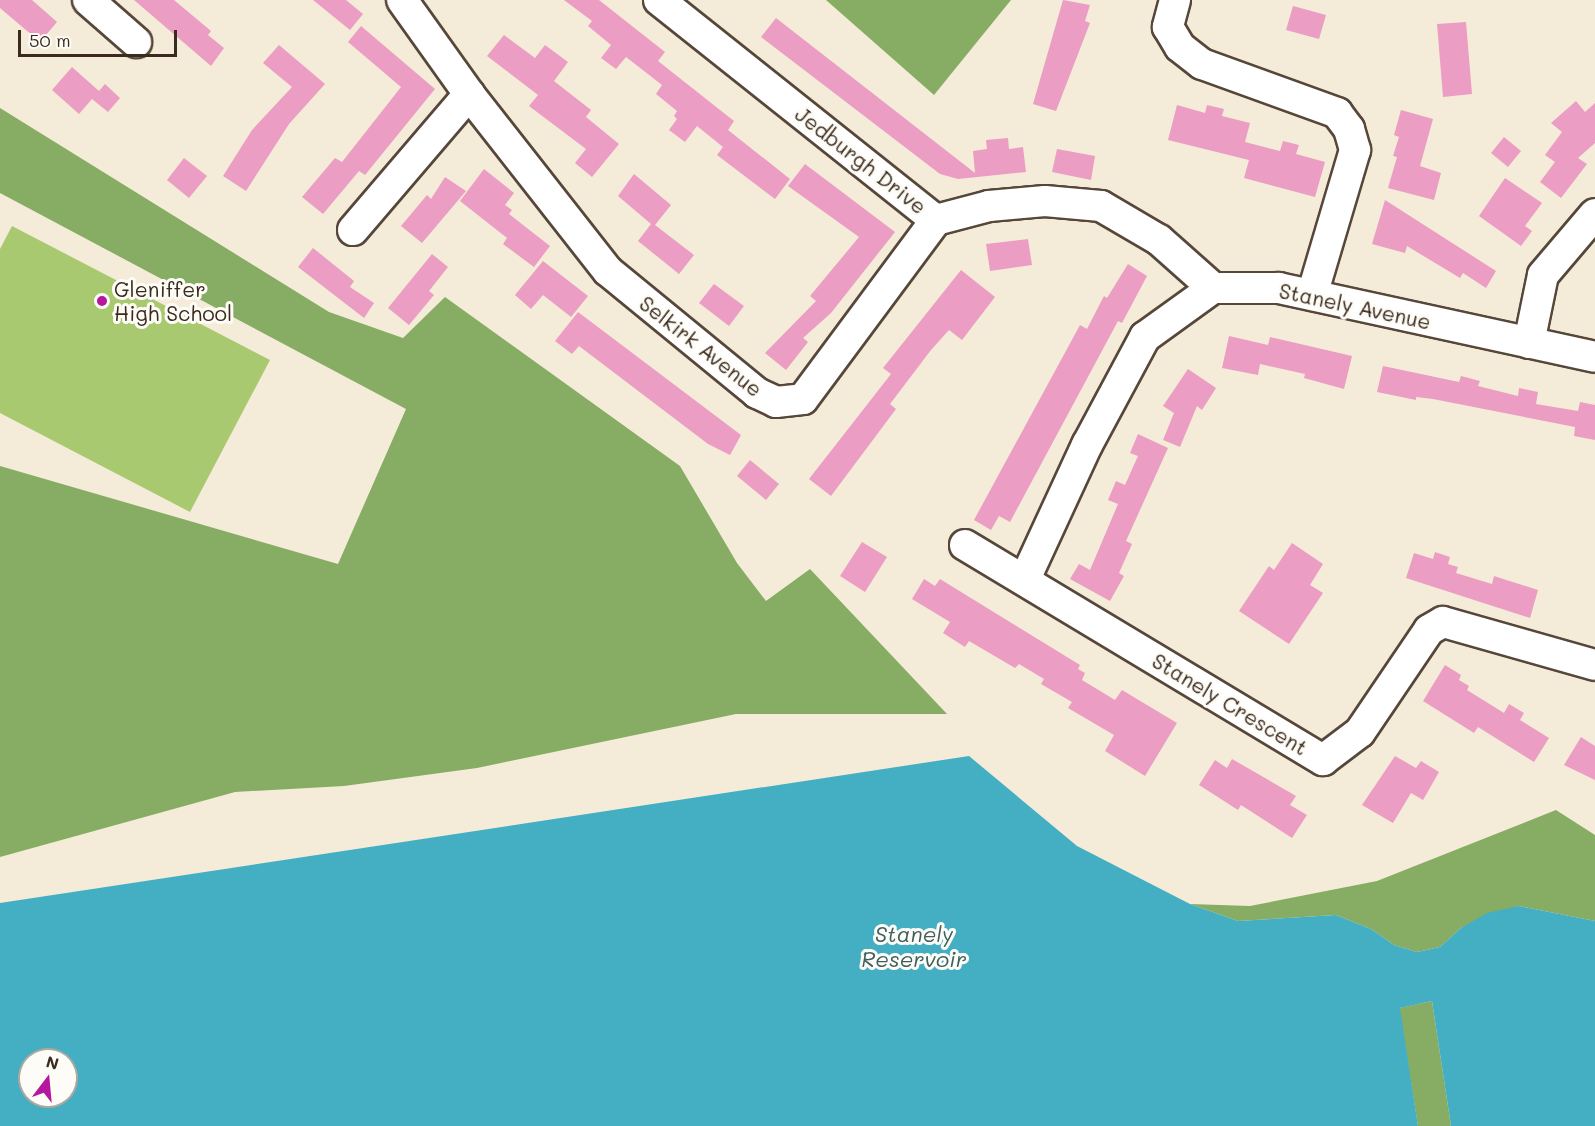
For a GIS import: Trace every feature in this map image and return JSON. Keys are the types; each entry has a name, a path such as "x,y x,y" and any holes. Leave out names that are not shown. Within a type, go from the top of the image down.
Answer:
{"street":[{"path":"88,0 136,42"},
{"name":"Selkirk Avenue","path":"402,0 470,94 608,271 748,386 776,402 803,399 936,220"},
{"name":"Jedburgh Drive","path":"659,0 936,220 989,206 1045,201 1101,206 1159,240 1213,288"},
{"path":"1174,0 1168,27 1180,47 1202,64 1337,113 1349,129 1356,150 1312,296"},
{"path":"353,230 470,94"},
{"path":"1529,343 1544,275 1595,214"},
{"path":"1025,579 1087,445 1145,337 1213,288"},
{"name":"Stanely Avenue","path":"1213,288 1279,288 1595,357"},
{"name":"Stanely Crescent","path":"965,545 1323,760 1360,732 1429,630 1443,622 1595,665"}],"green space":[{"path":"826,0 1011,0 934,95"},
{"path":"0,108 329,312 403,338 445,297 680,466 737,563 766,601 810,569 947,714 736,714 477,768 344,786 235,792 0,857 0,466 338,564 406,409 0,193"},
{"path":"12,226 270,360 190,512 0,413 0,249"},
{"path":"1556,810 1595,835 1595,921 1519,906 1461,928 1440,947 1417,952 1394,945 1371,929 1336,915 1238,921 1190,904 1250,906 1377,881"},
{"path":"1432,1001 1451,1126 1418,1126 1399,1008"}],"water":[{"name":"Stanely Reservoir","path":"969,756 1077,846 1190,904 1238,921 1336,915 1371,929 1394,945 1417,952 1440,947 1461,928 1487,913 1519,906 1595,921 1595,1126 1451,1126 1432,1001 1400,1008 1418,1126 0,1126 0,903"}],"building":[{"path":"0,0 32,0 57,22 40,42 0,8"},
{"path":"134,0 174,0 211,31 208,35 224,48 211,66"},
{"path":"313,0 346,0 363,14 350,30"},
{"path":"564,0 599,0 665,52 658,61 734,121 728,130 790,179 775,199 717,155 723,147 697,126 685,142 669,130 677,119 674,116 677,111 656,94 662,85 626,57 616,69 601,58 611,45 588,26 592,21"},
{"path":"1063,0 1090,5 1085,21 1090,23 1056,111 1033,104"},
{"path":"1293,6 1326,15 1319,39 1286,30"},
{"path":"776,18 975,173 973,151 987,149 986,140 1008,138 1009,149 1023,147 1026,172 958,179 940,174 761,37"},
{"path":"1466,22 1472,94 1443,97 1437,24"},
{"path":"361,26 435,89 365,175 359,171 323,214 302,197 335,158 342,162 401,87 348,42"},
{"path":"504,35 535,58 545,45 568,62 554,81 591,110 586,117 619,144 592,177 575,163 586,149 529,106 538,95 487,56"},
{"path":"279,45 325,84 289,124 246,191 223,176 252,130 292,87 263,63"},
{"path":"72,67 99,91 105,84 120,98 108,112 92,99 79,114 52,90"},
{"path":"1576,101 1585,112 1595,103 1595,143 1578,158 1587,164 1561,198 1540,182 1555,162 1545,155 1562,132 1551,123"},
{"path":"1177,105 1205,113 1207,105 1224,109 1222,116 1250,123 1245,142 1280,151 1283,141 1299,145 1296,154 1325,162 1315,197 1244,178 1249,160 1168,140"},
{"path":"1401,110 1433,119 1420,166 1441,173 1434,200 1388,188 1397,157 1393,156 1399,137 1394,135"},
{"path":"1504,137 1521,151 1508,167 1491,153"},
{"path":"1057,149 1095,156 1091,180 1052,172"},
{"path":"184,158 207,176 189,198 167,180"},
{"path":"805,164 895,232 831,313 803,338 808,342 786,370 765,353 816,301 810,296 859,237 788,186"},
{"path":"484,169 514,193 505,205 512,210 509,214 550,246 534,267 503,244 507,238 460,201"},
{"path":"634,174 671,205 655,225 694,255 679,274 638,241 651,224 618,196"},
{"path":"445,177 466,191 422,243 401,226 427,195 431,199"},
{"path":"1505,178 1542,203 1525,226 1532,231 1521,246 1479,216"},
{"path":"1385,200 1496,271 1486,288 1463,273 1460,278 1407,246 1405,253 1372,244"},
{"path":"1028,239 1032,265 990,271 986,244"},
{"path":"313,248 354,281 350,287 374,303 364,318 298,267"},
{"path":"432,254 448,267 429,291 434,295 409,325 388,308"},
{"path":"543,261 588,296 571,317 543,295 531,309 515,295"},
{"path":"1128,264 1147,276 1122,323 1118,321 1010,522 999,516 991,530 974,520 1080,325 1087,329 1104,296 1107,298"},
{"path":"961,270 995,297 962,340 949,330 931,350 890,404 896,409 831,496 809,479 891,374 883,368"},
{"path":"714,284 744,306 729,326 699,303"},
{"path":"578,312 741,435 730,455 708,444 579,346 572,354 555,341"},
{"path":"1229,336 1268,345 1270,337 1352,356 1344,389 1304,378 1305,374 1260,364 1258,375 1222,368"},
{"path":"1383,366 1459,382 1461,376 1480,381 1478,386 1518,396 1519,388 1538,392 1536,404 1578,411 1580,402 1595,405 1595,440 1574,436 1575,427 1433,399 1416,397 1416,400 1377,392"},
{"path":"1188,369 1216,388 1202,410 1197,406 1180,447 1163,440 1174,413 1163,406"},
{"path":"1138,434 1168,448 1126,541 1132,544 1119,573 1124,576 1110,601 1070,579 1079,564 1090,570 1118,504 1108,500 1116,481 1125,485 1138,456 1130,453"},
{"path":"750,460 779,484 766,500 737,476"},
{"path":"862,542 887,557 865,592 840,576"},
{"path":"1292,543 1323,564 1310,585 1323,593 1289,644 1239,611 1269,566 1274,570"},
{"path":"1435,552 1450,557 1448,564 1458,567 1456,573 1492,584 1494,576 1538,590 1530,618 1406,578 1414,553 1433,559"},
{"path":"924,579 935,586 940,579 1080,665 1078,669 1085,673 1082,680 1115,700 1122,690 1177,723 1145,776 1105,751 1114,735 1068,708 1072,702 1041,684 1044,679 1019,664 1015,668 969,641 965,647 943,633 950,622 912,599"},
{"path":"1445,665 1461,675 1459,680 1469,686 1467,690 1504,713 1509,704 1524,713 1520,720 1549,738 1534,762 1478,727 1474,733 1423,701"},
{"path":"1581,737 1595,746 1595,780 1564,765"},
{"path":"1395,756 1416,768 1421,761 1439,772 1423,800 1411,793 1393,823 1362,805"},
{"path":"1232,759 1296,796 1290,805 1307,815 1292,838 1241,805 1238,810 1199,785 1215,760 1227,768"}],"place":[{"name":"Gleniffer High School","path":"102,301"}]}
